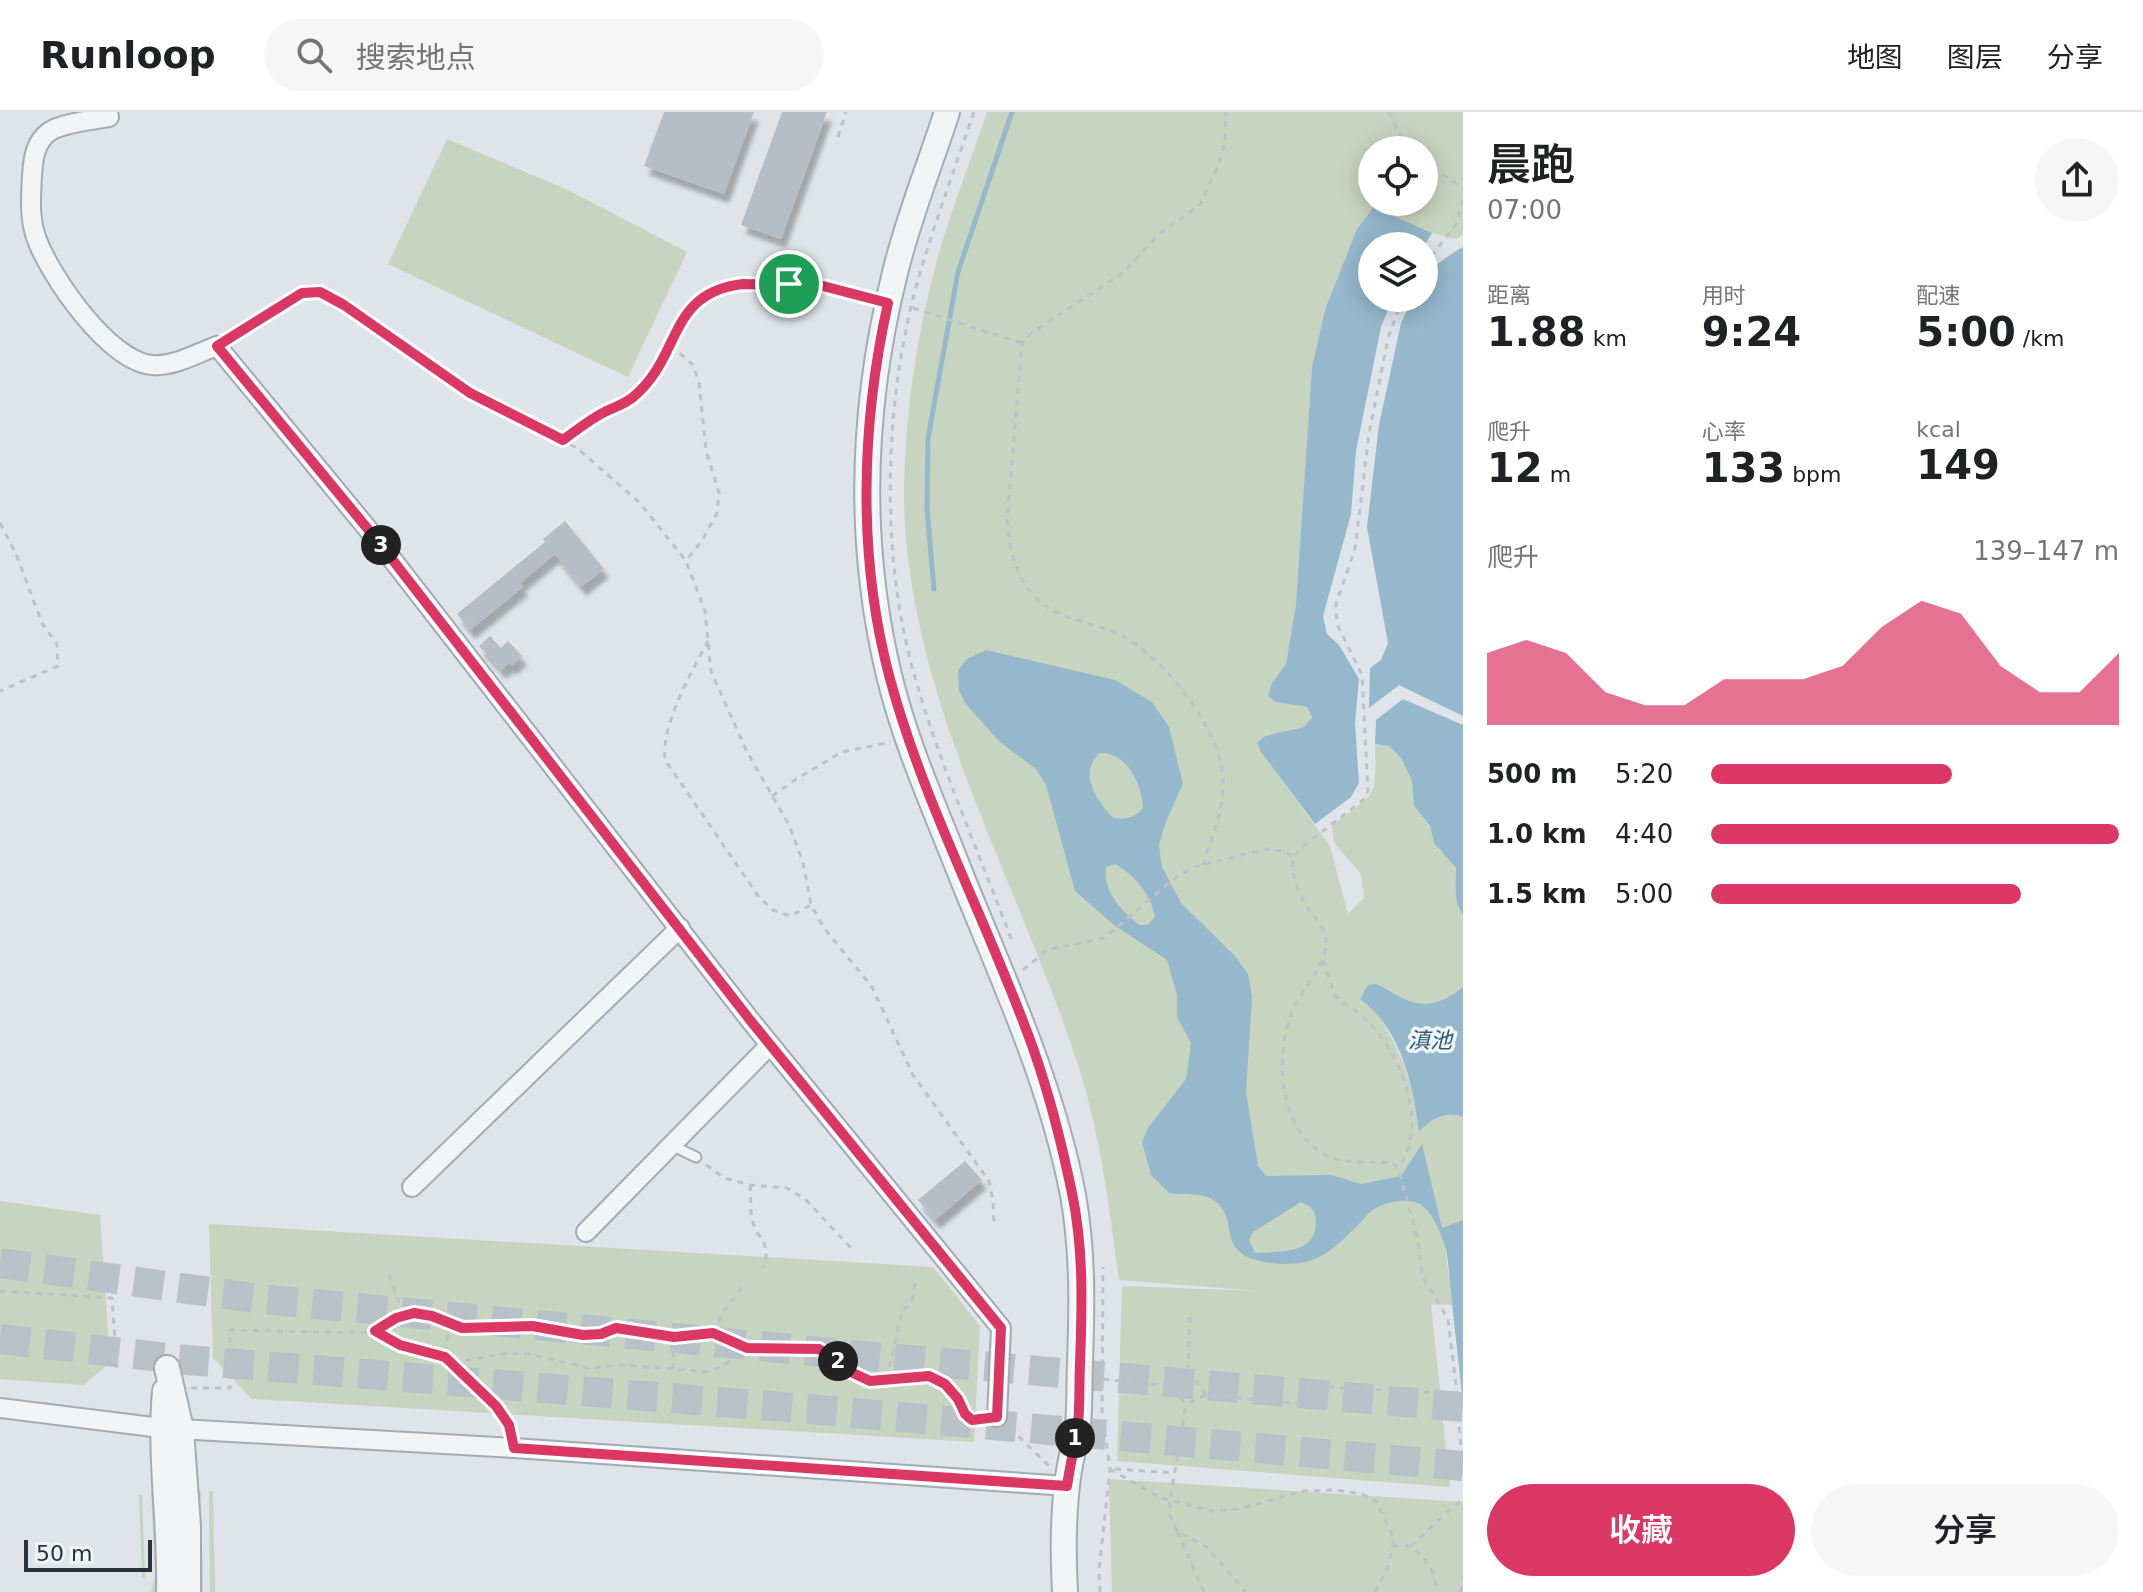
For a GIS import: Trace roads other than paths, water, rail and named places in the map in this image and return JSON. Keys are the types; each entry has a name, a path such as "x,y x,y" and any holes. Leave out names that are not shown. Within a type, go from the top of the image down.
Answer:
{"street":[{"path":"108,112 109,117 51,130 39,142 33,159 31,207 36,237 78,308 113,345 130,357 151,365 175,362 217,346 381,545 770,1045 1001,1328 997,1417"},
{"path":"947,112 888,303 870,411 867,483 869,548 878,622 890,678 909,739 1033,1050 1054,1116 1073,1195 1091,1379 1078,1423 1067,1486 1063,1556 1065,1592"},
{"path":"412,1187 680,928"},
{"path":"586,1232 770,1045"},
{"path":"169,1592 171,1428 167,1368 171,1388"},
{"path":"0,1408 171,1428 1067,1486"},
{"path":"171,1428 188,1527 188,1592"}],"lane":[{"path":"671,1145 696,1157"}],"water":[{"path":"1367,216 1394,216 1430,232 1358,232 1358,312 1387,312 1381,327 1356,451 1351,514 1323,616 1327,634 1339,645 1359,679 1355,723 1359,783 1351,797 1315,824 1257,743 1265,736 1304,727 1312,717 1307,707 1276,702 1268,696 1272,683 1286,664 1296,604 1312,367 1325,310 1357,229"},
{"path":"1463,247 1463,716 1399,685 1369,708 1370,668 1381,660 1388,643 1367,527 1379,425 1401,323 1406,312 1438,312 1438,264"},
{"path":"986,650 1115,680 1152,702 1169,727 1183,784 1159,845 1162,867 1181,903 1235,956 1248,974 1252,996 1246,1092 1258,1166 1266,1176 1331,1175 1361,1184 1401,1176 1422,1144 1442,1228 1463,1220 1463,1403 1446,1251 1434,1220 1420,1204 1400,1201 1380,1206 1320,1257 1299,1263 1272,1263 1241,1253 1231,1237 1223,1210 1216,1202 1200,1195 1169,1193 1151,1175 1142,1142 1148,1128 1186,1079 1191,1043 1177,1017 1177,995 1167,960 1114,925 1075,891 1046,785 1036,769 1000,742 965,703 959,690 958,670 967,659","holes":["1100,753 1118,758 1136,780 1143,808 1133,816 1113,818 1096,795 1090,769","1115,864 1122,868 1146,893 1155,917 1147,925 1139,925 1115,900 1107,884 1106,867","1301,1202 1315,1214 1315,1232 1303,1246 1294,1249 1255,1253 1249,1240 1253,1232"]},
{"path":"1403,699 1463,725 1463,915 1456,899 1456,868 1434,843 1430,826 1414,806 1412,781 1401,758 1389,746 1375,744 1376,720"},
{"name":"滇池","path":"1376,984 1421,1004 1443,1000 1463,987 1463,1117 1439,1117 1419,1132 1403,1059 1386,1026 1360,999 1368,985"}],"waterway":[{"path":"934,589 927,509 928,438 958,272 1012,112"}],"tunnel":[{"path":"0,1263 261,1299 886,1358 1463,1407"},
{"path":"0,1339 187,1360 809,1409 1463,1466"}]}
